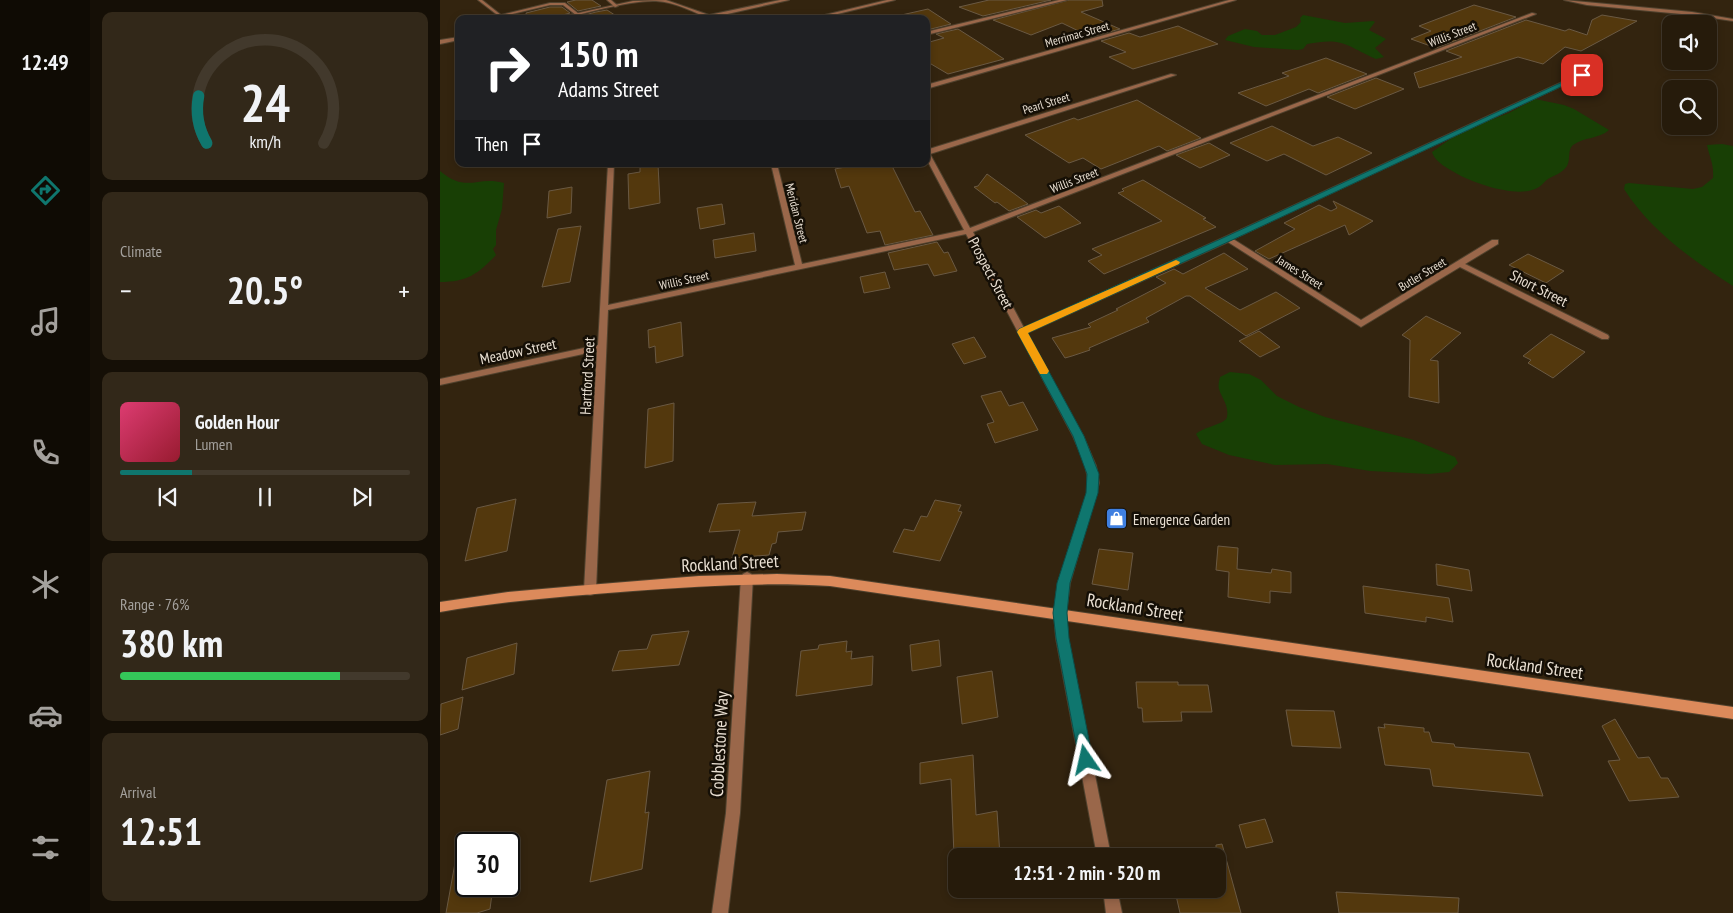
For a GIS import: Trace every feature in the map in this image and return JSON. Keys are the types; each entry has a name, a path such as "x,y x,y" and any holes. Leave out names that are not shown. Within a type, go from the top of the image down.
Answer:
{"street":[{"path":"571,15 654,0 670,2 705,15"},
{"path":"725,15 787,0"},
{"path":"827,15 893,0"},
{"path":"930,33 1065,0"},
{"name":"Merrimac Street","path":"930,86 1234,0"},
{"path":"1566,0 1607,6 1682,11 1733,20"},
{"name":"Willis Street","path":"604,308 969,232 1534,14"},
{"path":"440,42 455,39"},
{"path":"1022,332 1599,67"},
{"name":"Pearl Street","path":"930,152 1173,76"},
{"name":"Prospect Street","path":"930,160 1078,436 1093,474 1092,493 1064,583 1060,613 1062,638 1102,848"},
{"name":"Hartford Street","path":"590,590 611,167"},
{"name":"Meridan Street","path":"775,167 799,268"},
{"name":"James Street","path":"1228,239 1361,324"},
{"name":"Butler Street","path":"1361,324 1495,242"},
{"name":"Short Street","path":"1460,264 1604,337"},
{"name":"Meadow Street","path":"440,382 602,347"},
{"name":"Rockland Street","path":"440,608 509,597 748,577 830,580 1733,713"},
{"name":"Cobblestone Way","path":"720,913 733,813 748,577"},
{"path":"1112,898 1114,913"}],"lane":[{"path":"480,0 499,15"},
{"path":"542,0 548,4"},
{"path":"609,0 616,6"},
{"path":"508,15 548,4 564,4 576,14"}],"green space":[{"path":"1303,15 1345,23 1375,22 1369,30 1386,39 1375,48 1384,57 1376,59 1350,46 1329,41 1307,44 1303,49 1298,50 1254,47 1225,40 1228,36 1245,29 1257,31 1262,35 1275,35 1296,27 1301,22 1300,18"},
{"path":"1535,99 1574,109 1609,130 1601,135 1573,145 1570,149 1568,163 1565,168 1539,187 1521,192 1479,183 1461,176 1436,160 1432,152 1453,137 1474,126 1509,113"},
{"path":"1722,144 1733,146 1733,286 1687,255 1659,231 1634,204 1624,189 1625,184 1629,183 1693,189 1702,187 1713,178 1707,145"},
{"path":"440,171 450,178 465,183 494,181 504,183 502,209 496,230 496,245 493,249 496,255 471,276 449,282 440,282"},
{"path":"1230,372 1249,374 1261,380 1277,396 1299,407 1325,417 1414,440 1455,457 1458,463 1449,472 1429,474 1370,471 1327,464 1275,465 1229,455 1202,444 1196,434 1226,419 1227,409 1219,389 1219,383 1220,377"}],"building":[{"path":"592,0 601,6 578,11 567,2"},
{"path":"989,0 1051,0 983,16 959,7"},
{"path":"1069,0 1102,0 1103,6 1081,12 1120,29 1091,37 1062,23 1031,35 993,20"},
{"path":"1474,5 1516,17 1436,48 1411,39 1431,31 1419,26"},
{"path":"550,7 562,7 570,13 563,15 526,15 526,13"},
{"path":"928,9 951,24 930,29 930,15 901,15"},
{"path":"607,10 615,15 585,15"},
{"path":"1602,15 1637,21 1581,51 1565,47 1543,64 1518,57 1419,88 1414,73 1462,57 1446,51 1526,20 1565,31 1569,29 1587,35 1592,20"},
{"path":"1178,26 1218,44 1133,69 1109,57 1126,52 1101,41 1129,33 1140,37"},
{"path":"958,29 1004,59 948,74 930,63 930,42 944,38 936,34"},
{"path":"1326,58 1367,74 1318,93 1309,89 1266,106 1238,93 1289,76 1282,73"},
{"path":"1376,78 1404,89 1355,109 1327,97"},
{"path":"1137,100 1201,138 1167,151 1159,146 1101,169 1083,158 1069,163 1025,135 1074,118 1078,120"},
{"path":"1272,126 1313,146 1338,137 1372,153 1326,175 1284,154 1267,161 1230,143"},
{"path":"1209,143 1230,155 1200,168 1176,155"},
{"path":"640,167 658,167 660,203 629,209 628,174 640,172"},
{"path":"845,167 892,167 915,212 920,211 933,235 885,245 880,231 867,233 849,186 841,188 835,169"},
{"path":"987,174 1028,204 1009,211 997,202 995,203 974,187 978,186"},
{"path":"1143,180 1206,218 1203,219 1216,227 1104,274 1088,261 1102,255 1092,249 1162,221 1118,193 1124,191 1122,189"},
{"path":"572,187 571,213 547,218 549,191"},
{"path":"1333,201 1373,221 1349,235 1345,225 1269,259 1255,251 1295,229 1284,223 1319,205 1331,211 1337,208"},
{"path":"722,204 725,224 700,229 697,208"},
{"path":"1059,206 1081,223 1045,238 1017,217 1036,210 1041,213"},
{"path":"581,226 570,282 542,287 558,229"},
{"path":"754,233 756,251 715,258 713,240"},
{"path":"937,242 944,253 948,252 957,271 934,276 928,264 894,270 888,253"},
{"path":"1224,253 1248,269 1205,288 1240,310 1276,292 1300,308 1246,336 1190,296 1186,296 1146,318 1149,322 1089,348 1090,350 1072,356 1065,358 1052,338 1091,327 1088,324 1118,310 1116,309 1166,283 1156,277 1174,269 1183,274"},
{"path":"1528,254 1564,271 1546,283 1509,265"},
{"path":"885,272 890,288 864,293 860,277"},
{"path":"1426,316 1461,333 1430,360 1438,361 1439,403 1409,397 1410,340 1402,335"},
{"path":"681,322 683,356 656,363 655,346 649,348 648,330"},
{"path":"1259,331 1280,347 1260,357 1239,341"},
{"path":"1551,334 1585,352 1553,378 1528,363 1531,360 1523,356"},
{"path":"974,337 986,357 964,364 952,344"},
{"path":"1001,391 1009,406 1023,402 1038,430 995,443 987,424 994,422 981,396"},
{"path":"674,403 673,461 645,468 648,409"},
{"path":"516,499 507,551 465,561 477,508"},
{"path":"935,500 961,505 958,511 962,512 940,561 893,552 904,529 914,531 921,516 927,517"},
{"path":"756,502 752,516 806,512 802,530 778,532 776,543 772,544 769,555 732,558 740,530 709,532 718,504"},
{"path":"1218,546 1238,548 1237,569 1271,573 1272,569 1291,572 1291,593 1270,591 1270,603 1228,597 1229,572 1216,570"},
{"path":"1099,549 1133,553 1128,590 1092,584"},
{"path":"1436,564 1469,570 1472,591 1437,585"},
{"path":"1363,586 1449,598 1453,622 1426,617 1426,622 1365,613"},
{"path":"689,631 679,665 612,671 619,651 647,649 652,635"},
{"path":"939,640 941,666 912,671 910,645"},
{"path":"847,641 846,652 852,651 851,659 873,656 872,685 796,696 801,651 818,649 819,645"},
{"path":"517,643 514,674 462,690 467,658"},
{"path":"992,671 998,717 962,724 957,677"},
{"path":"1136,682 1178,682 1178,685 1208,685 1212,712 1181,712 1182,721 1143,722 1142,708 1138,708"},
{"path":"463,697 458,729 440,735 441,704"},
{"path":"1286,710 1334,711 1341,748 1292,746"},
{"path":"1615,719 1638,758 1649,757 1661,778 1668,778 1679,797 1629,801 1608,761 1620,760 1602,726"},
{"path":"1384,724 1424,728 1424,732 1429,732 1432,742 1454,744 1455,747 1529,753 1543,796 1433,786 1430,769 1385,765 1378,727 1385,728"},
{"path":"973,755 976,815 997,811 999,848 954,848 951,779 920,784 920,763"},
{"path":"650,771 645,813 649,812 642,869 590,882 607,780"},
{"path":"1265,819 1273,842 1246,848 1239,825"},
{"path":"1222,844 1223,848 1216,848 1216,845"},
{"path":"1226,859 1241,913 1180,913 1177,898 1226,898"},
{"path":"455,863 455,897 492,897 490,909 477,913 446,913"},
{"path":"1336,892 1459,898 1458,913 1339,913"}],"slow traffic":[{"path":"1043,371 1022,332 1176,262"}],"place":[{"name":"Emergence Garden","path":"1117,519"}],"route":[{"path":"1086,760 1062,638 1060,613 1064,583 1092,493 1093,474 1078,436 1022,332 1582,75"}]}
